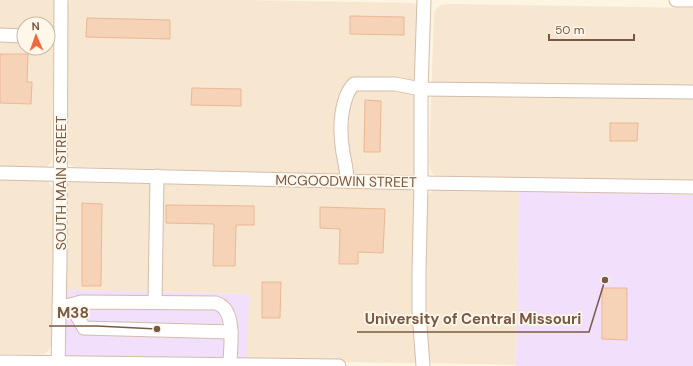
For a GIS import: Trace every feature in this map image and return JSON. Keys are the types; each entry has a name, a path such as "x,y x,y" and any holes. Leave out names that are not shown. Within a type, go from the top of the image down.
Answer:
{"street":[{"name":"SOUTH MAIN STREET","path":"56,26 61,0"},
{"path":"423,366 419,312 419,273 421,89 424,0"},
{"path":"676,0 693,0"},
{"path":"0,35 16,36"},
{"name":"SOUTH MAIN STREET","path":"55,56 61,174 65,305 58,364"},
{"path":"347,181 347,169 343,151 341,123 343,108 351,87 354,84 395,84 421,89 693,92"},
{"name":"MCGOODWIN STREET","path":"0,173 693,188"},
{"path":"155,302 157,176"},
{"path":"230,365 231,332 231,324 224,307 216,302 82,302 65,305 84,328 231,332"},
{"path":"0,362 58,364 119,363 339,366"}],"shaded area":[{"path":"0,0 54,0 54,16 16,16 16,56 53,56 52,159 50,164 41,168 0,167"},
{"path":"241,0 413,3 418,5 416,174 410,176 75,167 70,165 66,156 68,7 69,1"},
{"path":"441,5 693,8 693,183 436,176 430,169 429,162 434,13"},
{"path":"0,178 42,179 48,181 54,192 51,344 49,350 45,354 0,354"},
{"path":"71,182 414,191 416,194 413,333 417,361 413,363 247,361 248,294 65,290 66,188"},
{"path":"435,189 519,191 516,365 433,363 429,360 427,355 427,197"},
{"path":"519,191 693,195 693,366 516,366"},
{"path":"65,290 249,294 247,366 64,366"}],"building":[{"path":"350,16 404,17 404,35 350,34"},
{"path":"87,18 170,20 170,39 86,37"},
{"path":"0,54 28,56 27,82 32,82 31,104 0,103"},
{"path":"192,88 241,89 241,106 191,105"},
{"path":"365,100 381,101 380,152 364,152"},
{"path":"610,123 638,123 637,141 610,141"},
{"path":"82,203 102,204 101,286 82,286"},
{"path":"166,205 254,206 254,225 236,225 235,266 213,266 214,224 166,223"},
{"path":"320,207 385,209 383,253 358,252 358,264 339,264 340,229 320,228"},
{"path":"262,282 281,282 280,318 262,318"},
{"path":"602,288 627,288 627,340 602,339"}],"place":[{"name":"University of Central Missouri","path":"605,280"},
{"name":"M38","path":"157,329"}]}
